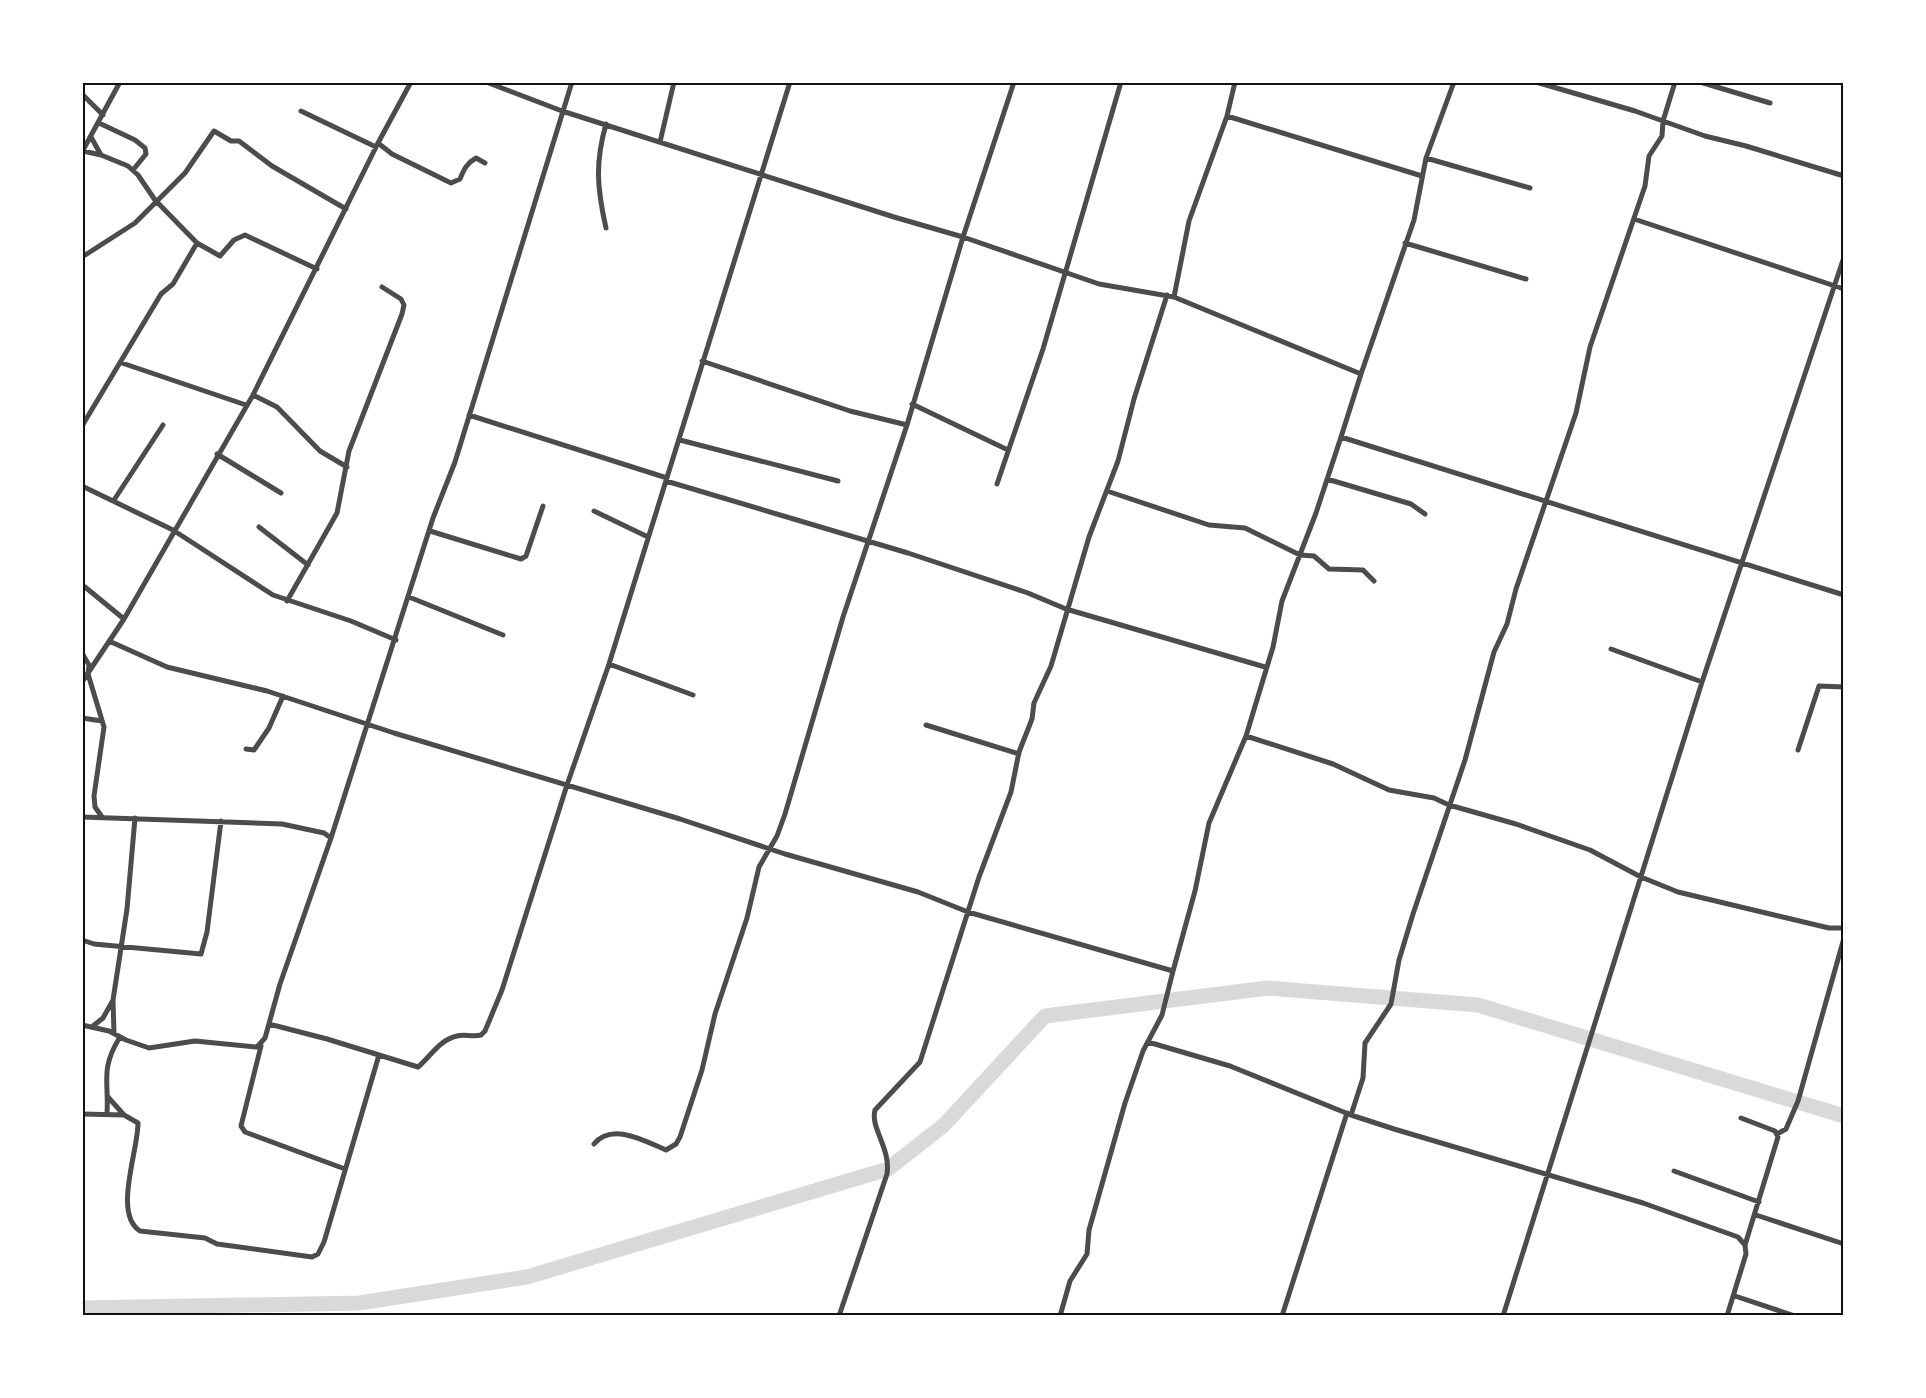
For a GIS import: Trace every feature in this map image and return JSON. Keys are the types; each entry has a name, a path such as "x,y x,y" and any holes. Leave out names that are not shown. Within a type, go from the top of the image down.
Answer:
{"street":[{"path":"120,82 83,151 101,154 133,170 155,200 197,243 220,256 234,240 245,235 317,269"},
{"path":"222,82 227,82"},
{"path":"82,682 124,619 173,530 253,395 377,145 411,82"},
{"path":"486,82 562,111 963,237 1099,284 1171,296 1361,374"},
{"path":"345,1169 245,1132 241,1126 279,984 331,838 367,722 396,640 469,415 572,82"},
{"path":"660,142 674,82"},
{"path":"269,1024 418,1067 439,1044 459,1035 481,1035 485,1031 502,990 567,785 609,664 790,82"},
{"path":"594,1144 601,1135 614,1132 666,1150 676,1144 702,1070 715,1014 747,918 759,867 770,849 785,814 867,542 907,426 963,237 1014,82"},
{"path":"997,484 1043,349 1063,271 1121,82"},
{"path":"838,1316 888,1169 889,1157 874,1120 875,1110 920,1062 968,912 1011,792 1019,754 1032,719 1034,703 1051,666 1089,537 1119,461 1162,308 1171,296 1189,221 1227,116 1236,82"},
{"path":"1060,1316 1070,1281 1087,1254 1089,1230 1125,1103 1148,1042 1162,1015 1195,891 1209,823 1246,736 1273,647 1282,601 1327,478 1414,220 1426,158 1454,82"},
{"path":"1536,82 1844,176"},
{"path":"1282,1316 1363,1078 1365,1043 1391,1004 1399,960 1465,760 1494,652 1507,624 1545,502 1576,413 1590,346 1645,186 1649,156 1662,136 1663,121 1675,82"},
{"path":"1700,82 1770,103"},
{"path":"82,94 103,115"},
{"path":"301,111 377,145 451,183 460,179 465,167 471,161 476,158 485,162"},
{"path":"1227,116 1422,176"},
{"path":"99,123 135,140 145,148 146,154 133,170"},
{"path":"606,124 597,154 597,171 606,228"},
{"path":"82,257 135,223 155,200 184,173 214,131 231,141 239,141 272,166 346,209"},
{"path":"91,137 101,154"},
{"path":"1426,158 1530,188"},
{"path":"1634,219 1844,289"},
{"path":"82,426 122,363 161,294 173,284 197,243"},
{"path":"1405,243 1526,279"},
{"path":"1503,1316 1702,682 1844,257"},
{"path":"287,601 337,513 349,451 404,305 400,299 381,287"},
{"path":"1156,294 1162,308"},
{"path":"702,361 850,411 907,426"},
{"path":"122,363 246,405"},
{"path":"253,395 277,407 320,451 347,467"},
{"path":"912,404 1008,450"},
{"path":"469,415 1028,593 1066,609 1266,667"},
{"path":"114,500 163,425"},
{"path":"1341,437 1844,595"},
{"path":"680,440 838,481"},
{"path":"217,454 280,493"},
{"path":"1327,478 1411,504 1425,514"},
{"path":"82,486 173,530 287,601 351,621 396,640"},
{"path":"1107,491 1209,525 1240,526 1300,555 1314,556 1333,569 1363,570 1374,581"},
{"path":"430,531 521,559 526,556 543,506"},
{"path":"594,511 648,537"},
{"path":"259,527 308,565"},
{"path":"85,587 124,619"},
{"path":"409,597 503,635"},
{"path":"109,641 167,667 283,696 367,722 394,733 770,849 918,892 968,912 1173,971"},
{"path":"1611,649 1702,682"},
{"path":"90,817 96,807 97,771 104,736 102,721 88,674 89,665 84,655 99,655"},
{"path":"609,664 693,695"},
{"path":"1798,750 1819,686 1844,687"},
{"path":"246,749 254,750 260,743 283,696"},
{"path":"82,718 102,721"},
{"path":"926,724 1019,754"},
{"path":"1246,736 1333,764 1389,790 1434,798 1449,805 1516,824 1590,850 1641,877 1678,892 1829,928 1844,928"},
{"path":"96,807 102,817"},
{"path":"82,817 282,824 304,831 324,833 331,838"},
{"path":"114,1033 113,1000 127,909 135,818"},
{"path":"82,940 120,947 194,955 203,952 221,821"},
{"path":"324,833 334,826"},
{"path":"1728,1316 1744,1267 1745,1245 1756,1215 1777,1134 1786,1129 1798,1101 1844,938"},
{"path":"93,1026 103,1018 113,1000"},
{"path":"82,1025 114,1033 149,1048 195,1041 261,1046"},
{"path":"107,1114 106,1077 110,1056 120,1037"},
{"path":"1148,1042 1230,1066 1349,1114 1470,1154 1548,1174 1707,1225 1738,1237 1745,1245"},
{"path":"108,1097 124,1115 138,1123 128,1192 128,1216 131,1226 140,1231 205,1238 217,1244 312,1257 318,1254 324,1242 379,1055"},
{"path":"82,1114 124,1115"},
{"path":"1741,1118 1777,1134"},
{"path":"1674,1171 1759,1202"},
{"path":"1756,1215 1844,1244"},
{"path":"1735,1296 1795,1316"}],"waterway":[{"path":"82,1308 359,1303 527,1277 888,1169 944,1125 1045,1016 1268,988 1478,1005 1844,1116"}]}
